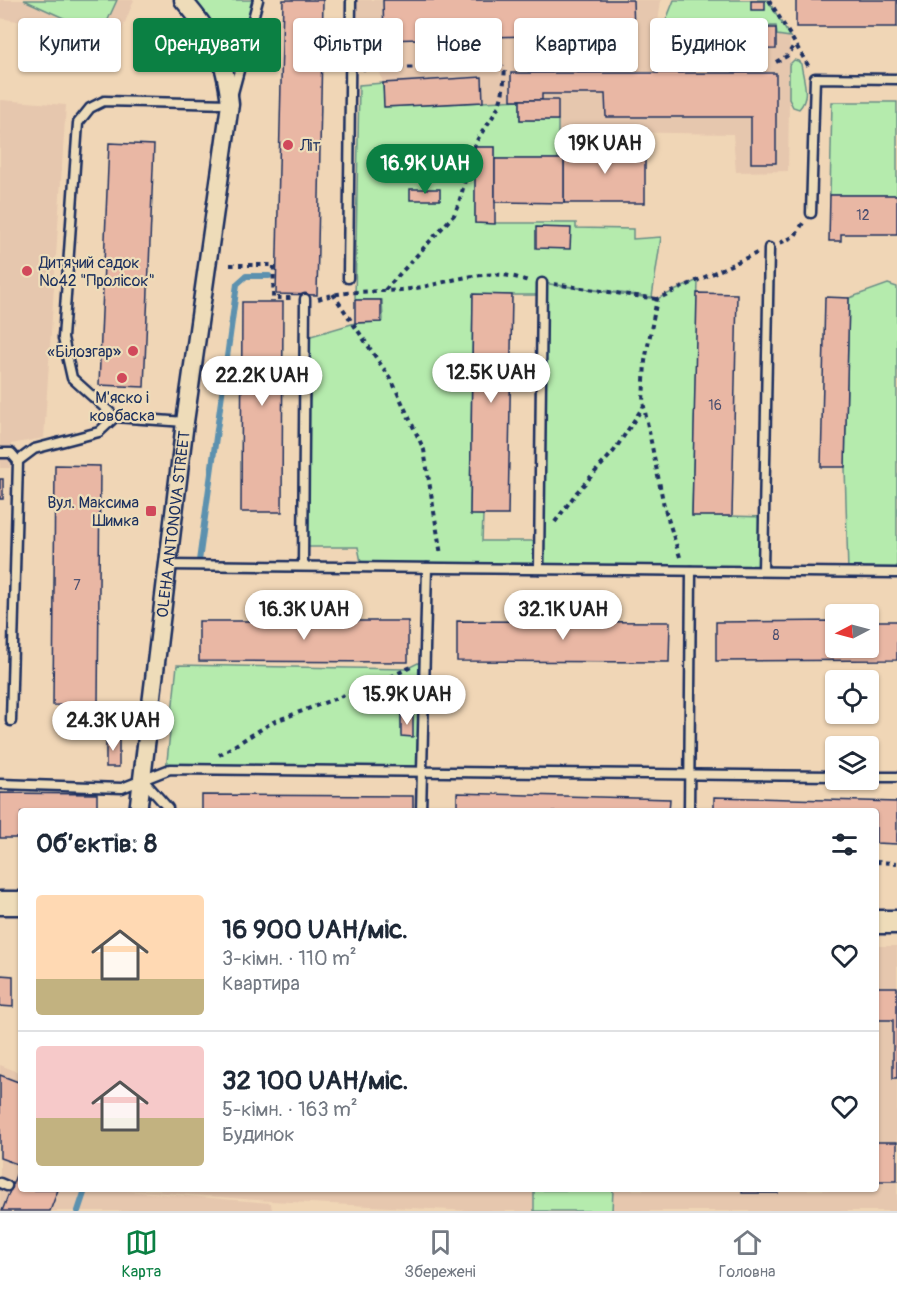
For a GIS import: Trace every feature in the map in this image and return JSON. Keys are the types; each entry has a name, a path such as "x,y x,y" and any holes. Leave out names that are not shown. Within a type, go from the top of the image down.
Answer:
{"main road":[{"path":"0,903 18,903"},
{"path":"879,922 897,922"}],"street":[{"name":"OLEHA ANTONOVA STREET","path":"138,808 185,422 230,104 221,54 205,26 183,0"}],"lane":[{"path":"185,422 115,417 72,378 63,338 78,123 90,108 104,101 230,104 258,0"},
{"path":"351,0 351,18"},
{"path":"348,278 350,72"},
{"path":"811,213 815,78 897,79"},
{"path":"763,571 769,248"},
{"path":"539,569 542,283"},
{"path":"303,566 305,299"},
{"path":"18,461 34,449 99,432 115,417"},
{"path":"0,453 11,453 18,461 11,721"},
{"path":"167,565 897,573"},
{"path":"421,808 427,567"},
{"path":"689,808 691,571"},
{"path":"0,784 122,788 170,769 825,776"},
{"path":"879,777 897,777"},
{"path":"142,780 168,808"}],"path":[{"path":"769,0 815,78"},
{"path":"776,62 787,56 795,43"},
{"path":"384,291 454,215 473,149 503,95 505,66"},
{"path":"230,266 274,265 273,298 316,299 333,294 410,289 470,275 511,274 530,281 657,299 795,236 811,213"},
{"path":"333,294 393,381 424,450 443,568"},
{"path":"657,299 645,361 643,407 664,506 675,544 683,564 691,571"},
{"path":"539,541 577,492 614,451 643,407"},
{"path":"195,769 273,722 382,681 424,660"},
{"path":"879,862 897,863"}],"shaded area":[{"path":"0,0 134,0 121,32 121,18 18,18 18,21 0,18"},
{"path":"351,0 661,0 659,18 650,18 650,72 768,72 768,26 777,26 778,35 790,37 788,171 736,172 733,134 558,131 557,120 520,120 519,100 384,107 383,83 380,72 403,72 403,18 351,18"},
{"name":"Дитячий садок №42 \"Пролісок\"","path":"0,100 66,105 44,438 11,444 10,468 0,468"},
{"path":"879,946 897,946 897,1211 471,1211 271,1201 153,1192 879,1192"},
{"path":"0,1065 18,1072 18,1192 140,1192 271,1203 272,1211 0,1211"}],"green space":[{"path":"24,0 117,0 109,18 64,18"},
{"path":"183,0 258,0 253,18 193,18"},
{"path":"674,0 768,0 790,37 777,35 776,26 768,26 768,18 667,18"},
{"path":"794,60 801,64 805,88 805,99 799,109 793,107 789,99 789,65"},
{"path":"224,72 239,72 231,100"},
{"path":"383,83 385,107 520,100 520,120 558,120 558,159 495,159 495,147 476,147 475,223 576,223 576,228 633,229 633,239 661,237 652,297 542,283 657,299 698,280 692,515 765,517 763,571 362,567 358,547 303,547 304,338 355,323 383,320 382,300 355,300 359,85","holes":["473,295 541,295 539,541 482,541 483,515 470,514"]},
{"path":"832,102 897,102 897,195 830,195"},
{"path":"888,284 897,287 897,573 848,572 845,467 849,298"},
{"path":"424,660 421,772 166,771 177,665 406,669"},
{"path":"534,1192 613,1192 612,1211 534,1211"}],"building":[{"path":"283,0 323,0 323,18 293,18 293,72 322,72 317,295 276,294"},
{"path":"383,0 633,0 634,18 514,18 514,36 502,37 502,18 415,18 415,39 403,39 403,18 383,18"},
{"path":"796,0 897,0 897,27 796,27"},
{"path":"751,1 765,1 765,10 751,10"},
{"path":"768,28 776,28 776,49 768,49"},
{"path":"511,73 776,73 776,163 751,163 751,117 606,117 605,94 542,94 542,100 511,100"},
{"path":"482,77 483,102 384,107 383,83"},
{"path":"520,100 558,100 558,120 520,120"},
{"path":"109,143 154,145 144,387 99,385"},
{"path":"570,146 645,147 645,203 564,203 564,159 570,159"},
{"path":"475,147 495,147 495,224 475,223"},
{"path":"495,159 564,159 564,203 495,202"},
{"path":"410,189 440,189 440,200 410,200"},
{"path":"830,195 897,195 897,234 841,234 841,241 829,241"},
{"path":"536,227 571,228 570,249 536,248"},
{"path":"697,293 737,294 732,516 692,516"},
{"path":"473,294 512,295 508,515 470,515"},
{"path":"825,297 849,298 845,467 821,467"},
{"path":"355,300 381,300 381,322 355,323"},
{"path":"242,302 283,302 282,512 241,512"},
{"path":"55,465 100,466 98,706 53,705"},
{"path":"0,479 3,479 3,499 0,499"},
{"path":"199,621 408,621 408,662 199,661"},
{"path":"457,621 670,622 669,662 457,661"},
{"path":"825,621 825,658 879,658 879,621 897,621 897,660 716,661 716,622"},
{"path":"74,705 98,706 98,734 73,734"},
{"path":"401,715 413,715 413,737 401,736"},
{"path":"106,738 119,738 119,767 106,767"},
{"path":"0,793 97,794 97,808 18,808 18,838 0,838"},
{"path":"457,793 670,799 669,808 457,808"},
{"path":"202,795 413,796 413,808 202,808"},
{"path":"714,797 897,802 897,844 879,843 879,808 714,808"},
{"path":"0,975 13,976 13,1007 0,1006"},
{"path":"879,987 897,987 897,1078 893,1078 893,1020 879,1020"},
{"path":"0,1075 18,1082 18,1164 0,1158"},
{"path":"879,1142 897,1142 897,1181 879,1181"},
{"path":"18,1170 18,1192 57,1192 50,1211 2,1211"},
{"path":"742,1192 778,1192 778,1193"}],"waterway":[{"path":"199,561 237,284 246,276 269,276"},
{"path":"78,1211 84,1192"}],"place":[{"name":"Літ","path":"288,145"},
{"name":"Дитячий садок №42 \"Пролісок\"","path":"27,271"},
{"name":"«Білозгар»","path":"133,351"},
{"name":"М'яско і ковбаска","path":"122,378"},
{"name":"Вул. Максима Шимка","path":"151,511"}]}
